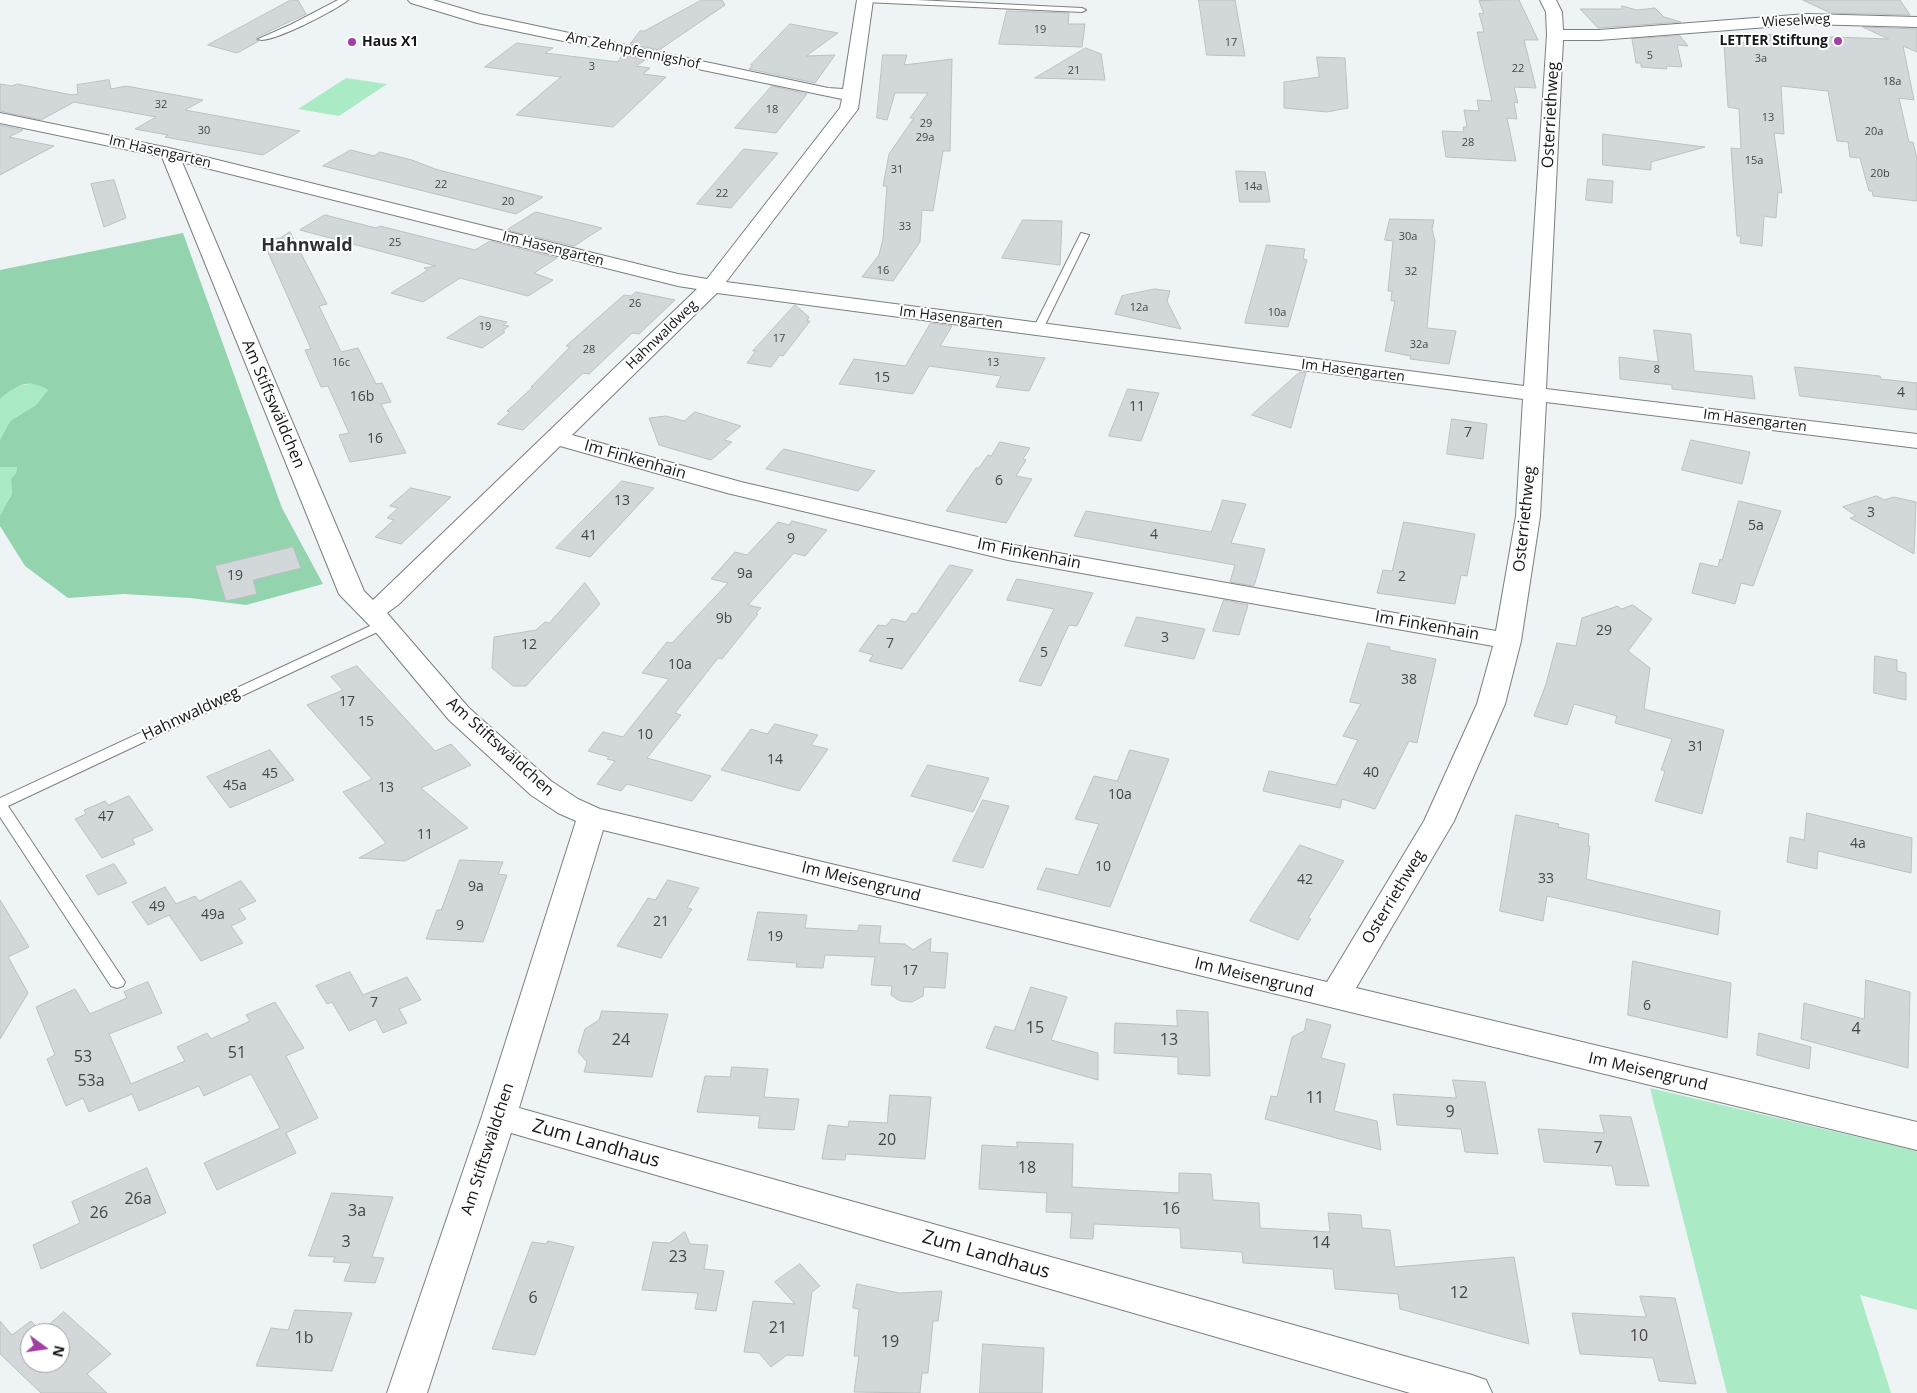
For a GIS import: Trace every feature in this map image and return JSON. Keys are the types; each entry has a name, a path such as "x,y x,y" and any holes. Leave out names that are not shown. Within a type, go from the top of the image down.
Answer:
{"street":[{"name":"Am Zehnpfennigshof","path":"416,0 477,18 828,93 852,95"},
{"name":"Hahnwaldweg","path":"377,618 390,599 712,286 845,116 852,95 865,0"},
{"name":"Osterriethweg","path":"1334,997 1439,821 1491,704 1508,641 1528,516 1555,35 1554,12 1548,0"},
{"name":"Wieselweg","path":"1555,35 1599,35 1807,19 1917,22"},
{"name":"Im Hasengarten","path":"0,118 169,153 678,280 712,286 1535,394 1917,441"},
{"name":"Am Stiftswäldchen","path":"169,153 352,594 377,618 460,714 541,788 568,806 592,817 499,1116 407,1393"},
{"name":"Im Finkenhain","path":"556,438 735,488 1008,552 1508,641"},
{"name":"Im Meisengrund","path":"592,817 1917,1136"},
{"name":"Zum Landhaus","path":"499,1116 1472,1393"}],"lane":[{"path":"262,39 293,28 344,0"},
{"path":"865,0 1082,10"},
{"path":"1038,329 1084,235"},
{"name":"Hahnwaldweg","path":"117,982 0,805 377,618"}],"green space":[{"path":"346,78 387,84 339,116 298,109"},
{"path":"183,233 282,508 323,584 246,605 190,598 124,594 68,598 25,566 0,526 0,515 12,494 11,479 16,473 17,467 0,467 0,440 10,421 36,405 48,390 34,384 22,385 0,399 0,270"},
{"path":"35,383 48,390 36,405 10,421 0,440 0,399 16,386"},
{"path":"0,467 17,467 16,473 11,479 12,494 0,515"},
{"path":"1650,1088 1917,1151 1917,1310 1860,1295 1891,1393 1727,1393"}],"building":[{"path":"291,0 298,0 306,14 257,37 256,40 259,41 237,53 208,45"},
{"path":"702,0 722,0 725,5 659,50 630,44 640,31 644,31"},
{"path":"1199,0 1235,0 1245,56 1207,55"},
{"path":"1519,0 1538,40 1524,40 1536,88 1514,87 1518,103 1514,102 1517,119 1507,118 1516,161 1446,157 1442,131 1464,132 1463,127 1467,127 1464,110 1479,111 1477,100 1492,101 1477,32 1484,32 1479,13 1484,14 1479,1"},
{"path":"1803,0 1900,0 1910,15 1831,13"},
{"path":"1622,6 1637,10 1655,8 1664,17 1681,22 1598,28 1580,9 1622,9"},
{"path":"1007,11 1069,13 1068,24 1085,24 1082,47 999,44"},
{"path":"790,24 838,33 806,56 835,55 815,83 749,69"},
{"path":"1863,27 1917,29 1917,52 1903,46 1914,100 1899,98 1909,142 1913,142 1917,159 1917,201 1873,196 1872,191 1869,191 1860,158 1850,157 1848,142 1837,141 1828,91 1781,86 1784,134 1774,133 1782,193 1778,192 1776,218 1764,216 1762,246 1740,243 1741,236 1737,236 1731,148 1741,149 1739,109 1728,107 1724,42 1759,43 1752,34 1888,39"},
{"path":"1680,36 1688,46 1677,45 1682,67 1666,66 1667,69 1641,67 1641,63 1636,63 1632,39"},
{"path":"517,43 553,48 545,53 618,62 622,55 645,60 636,66 650,68 643,74 666,77 613,127 516,115 561,77 485,67"},
{"path":"1086,48 1101,54 1105,80 1035,78"},
{"path":"883,55 907,55 904,65 952,59 950,151 943,151 933,211 922,210 920,242 893,281 862,277 879,255 883,239 887,186 883,186 889,154 914,118 910,118 928,93 895,93 887,120 877,118"},
{"path":"1317,57 1345,58 1348,108 1327,112 1284,108 1284,82 1319,77"},
{"path":"109,80 111,89 126,86 203,100 185,110 300,131 263,155 165,137 168,135 135,129 156,117 74,102 41,120 0,111 0,84 12,86 17,84 72,95 78,94 77,85"},
{"path":"772,86 807,94 776,133 735,128"},
{"path":"0,125 23,130 9,137 54,146 0,175"},
{"path":"1603,134 1705,147 1651,162 1651,170 1603,165"},
{"path":"744,149 778,153 731,208 697,204"},
{"path":"351,150 374,156 380,152 412,160 435,169 543,197 516,214 323,166"},
{"path":"1236,171 1265,172 1270,202 1240,202"},
{"path":"1588,179 1613,181 1612,203 1586,200"},
{"path":"114,180 126,218 104,227 91,184"},
{"path":"536,212 602,228 574,246 507,230"},
{"path":"325,215 376,228 380,226 475,250 490,241 557,258 534,273 553,280 528,296 460,278 423,302 391,293 428,270 424,268 436,266 300,230"},
{"path":"1390,219 1434,220 1432,229 1435,241 1427,328 1456,331 1449,364 1410,359 1411,356 1385,351 1395,301 1391,301 1392,291 1388,291 1393,241 1385,240"},
{"path":"1023,220 1062,221 1060,265 1002,258"},
{"path":"290,232 327,304 319,306 341,352 358,348 376,384 382,383 391,402 381,404 406,453 350,462 339,435 349,433 328,386 321,387 305,350 311,349 263,241 280,238"},
{"path":"1267,245 1305,249 1303,259 1307,260 1288,327 1245,323"},
{"path":"1155,289 1170,291 1167,301 1181,329 1115,314 1122,296"},
{"path":"636,292 675,300 639,334 632,333 589,374 583,373 523,430 497,424 510,412 507,411 533,387 531,387 570,347 566,346 624,295 631,296"},
{"path":"795,305 809,317 807,321 810,321 783,356 780,355 771,367 747,363 756,351 753,351"},
{"path":"480,316 507,322 503,325 509,326 502,331 505,332 482,348 447,338"},
{"path":"931,323 952,326 940,346 1045,358 1029,391 996,387 1001,376 929,366 913,394 839,384 854,359 905,366"},
{"path":"1654,330 1691,334 1694,371 1752,376 1755,399 1672,389 1672,385 1620,379 1619,357 1658,362"},
{"path":"1795,367 1880,376 1881,379 1917,383 1917,410 1800,396"},
{"path":"1300,372 1306,372 1291,428 1252,415"},
{"path":"1128,389 1159,393 1141,441 1109,436"},
{"path":"695,412 741,426 724,440 732,442 711,460 659,445 649,418 666,416 684,421"},
{"path":"1452,419 1487,424 1483,459 1447,454"},
{"path":"1691,440 1750,452 1742,484 1682,470"},
{"path":"1000,442 1030,448 1023,459 1026,460 1016,476 1032,479 1006,523 946,511 976,468 979,468 988,455 991,456"},
{"path":"784,449 875,471 858,491 766,469"},
{"path":"622,481 654,488 590,557 556,548"},
{"path":"411,488 451,497 401,544 375,537 394,520 387,518 398,508 390,506"},
{"path":"1877,496 1884,500 1894,497 1916,502 1914,554 1850,518 1856,516 1843,507"},
{"path":"1223,500 1246,504 1231,543 1265,549 1254,586 1230,582 1235,565 1074,536 1086,511 1211,532"},
{"path":"1739,501 1781,511 1753,586 1741,583 1735,604 1692,593 1700,563 1718,567 1720,559 1722,560"},
{"path":"792,521 827,530 805,556 794,553 748,605 761,608 722,659 718,658 675,713 681,715 647,758 711,776 692,801 627,784 621,791 597,784 615,761 607,759 609,757 588,751 603,732 623,737 669,679 642,673 667,642 672,643 728,583 711,579 735,552 747,555 778,522 789,525"},
{"path":"1404,522 1475,534 1467,576 1461,575 1455,604 1377,593 1383,570 1392,571"},
{"path":"293,547 301,568 253,580 257,594 226,601 215,566"},
{"path":"950,565 973,570 902,669 869,661 873,655 859,651 878,625 886,626 892,619 906,622 912,613 916,614"},
{"path":"1017,579 1093,593 1077,626 1069,625 1041,686 1019,681 1054,609 1007,600"},
{"path":"585,583 600,604 526,686 513,686 492,668 494,637 536,630 545,622 549,623"},
{"path":"1224,600 1248,605 1239,635 1213,631"},
{"path":"1633,605 1652,619 1628,651 1650,668 1644,709 1724,730 1702,814 1655,801 1665,771 1661,770 1672,739 1615,723 1617,716 1574,704 1567,725 1534,716 1546,684 1557,643 1576,646 1582,618 1618,606 1621,609"},
{"path":"1137,617 1205,629 1194,659 1125,646"},
{"path":"1368,643 1390,647 1389,650 1436,659 1417,743 1409,741 1375,809 1342,799 1340,808 1263,791 1269,771 1336,785 1358,740 1343,736 1361,704 1350,702"},
{"path":"1875,656 1897,660 1897,671 1906,673 1906,700 1874,693"},
{"path":"357,666 435,751 451,744 471,765 421,788 468,828 405,861 359,858 386,843 343,792 372,779 307,705 343,690 331,677"},
{"path":"775,724 818,735 811,745 828,749 799,791 721,770 751,729 767,734"},
{"path":"270,750 294,780 230,808 207,777"},
{"path":"1130,750 1169,759 1110,907 1037,889 1046,868 1078,875 1099,824 1075,819 1094,776 1117,781"},
{"path":"928,765 989,778 973,812 911,796"},
{"path":"129,796 153,830 132,839 135,844 102,858 75,819 86,814 84,810 105,801 108,805"},
{"path":"983,800 1009,806 983,868 953,861"},
{"path":"1807,813 1912,838 1911,873 1818,851 1817,869 1787,862 1790,837 1804,840"},
{"path":"1516,815 1559,824 1558,827 1589,834 1588,846 1590,846 1586,879 1720,911 1718,935 1547,896 1543,921 1500,911"},
{"path":"1300,845 1344,861 1308,918 1311,919 1298,940 1250,921"},
{"path":"460,860 503,862 498,874 507,875 483,942 426,939 437,910 441,910"},
{"path":"114,864 127,883 98,895 86,876"},
{"path":"668,880 699,888 687,908 692,909 661,958 617,946 648,898 655,900"},
{"path":"241,881 256,901 239,909 246,919 231,926 243,943 201,961 169,915 148,925 132,902 165,887 176,904 195,896 199,901"},
{"path":"0,900 29,947 8,957 28,993 0,1039"},
{"path":"758,912 807,915 805,928 858,931 859,925 881,926 879,943 905,944 913,950 931,938 930,952 948,953 945,988 924,987 923,996 912,1002 900,1001 891,995 892,986 871,985 875,957 825,955 823,968 796,967 797,963 748,960"},
{"path":"1633,961 1731,983 1727,1038 1628,1015"},
{"path":"350,972 363,995 407,977 421,1000 399,1009 407,1023 383,1033 376,1019 349,1031 332,1002 327,1004 316,986"},
{"path":"1866,980 1910,992 1908,1068 1801,1039 1804,1003 1864,1019"},
{"path":"148,982 162,1013 109,1034 131,1084 185,1061 177,1047 207,1033 211,1039 250,1021 246,1015 275,1002 304,1048 286,1056 318,1118 286,1133 296,1153 217,1190 204,1163 280,1128 251,1074 204,1096 199,1086 139,1111 132,1094 89,1112 83,1098 66,1106 47,1059 55,1055 36,1007 75,989 90,1014 127,998 124,992"},
{"path":"1031,987 1067,997 1051,1040 1098,1053 1098,1080 986,1048 995,1026 1014,1031"},
{"path":"1177,1010 1208,1012 1210,1076 1178,1074 1178,1057 1114,1053 1115,1023 1177,1026"},
{"path":"602,1011 668,1014 652,1077 584,1072 587,1062 578,1052 585,1029 599,1020"},
{"path":"1307,1019 1331,1025 1321,1058 1345,1064 1334,1111 1377,1121 1381,1150 1265,1119 1271,1096 1277,1097 1292,1037 1304,1031"},
{"path":"1759,1033 1811,1047 1809,1069 1757,1055"},
{"path":"732,1067 768,1069 764,1097 799,1099 794,1130 758,1128 760,1116 697,1112 705,1076 730,1077"},
{"path":"1453,1080 1485,1082 1498,1154 1465,1152 1461,1129 1397,1125 1393,1094 1456,1098"},
{"path":"890,1095 931,1097 925,1159 846,1154 845,1160 822,1159 828,1125 848,1127 849,1121 887,1123"},
{"path":"1600,1115 1631,1117 1649,1186 1616,1185 1612,1166 1544,1162 1538,1129 1604,1133"},
{"path":"1017,1142 1073,1144 1072,1187 1179,1193 1179,1173 1211,1174 1213,1200 1259,1203 1260,1228 1330,1232 1328,1213 1361,1215 1362,1228 1390,1230 1395,1267 1514,1257 1529,1344 1400,1309 1398,1294 1335,1289 1333,1269 1243,1263 1242,1252 1181,1248 1180,1228 1094,1224 1093,1239 1070,1238 1072,1213 1046,1212 1047,1193 979,1189 982,1145 1017,1147"},
{"path":"147,1168 166,1213 41,1269 33,1245 80,1223 72,1202"},
{"path":"332,1193 393,1197 372,1257 384,1258 375,1283 344,1281 351,1263 333,1262 335,1257 309,1256"},
{"path":"685,1232 690,1244 708,1245 704,1269 724,1271 716,1311 695,1309 698,1293 642,1290 653,1242 669,1243"},
{"path":"548,1241 574,1247 535,1355 492,1349 532,1242 546,1244"},
{"path":"800,1264 820,1286 812,1292 803,1356 787,1355 771,1367 759,1353 744,1352 753,1301 795,1304 775,1282"},
{"path":"857,1284 899,1293 942,1291 938,1321 933,1321 928,1373 922,1373 920,1393 854,1392 859,1356 854,1356 859,1309 853,1308"},
{"path":"1640,1296 1675,1298 1696,1384 1659,1381 1653,1358 1580,1354 1572,1313 1646,1317"},
{"path":"295,1310 352,1313 332,1371 256,1366 271,1328 288,1330"},
{"path":"64,1312 111,1354 87,1374 107,1393 41,1393 0,1354 0,1321 12,1335 20,1329 20,1373 70,1373 70,1323 51,1323"},
{"path":"983,1344 1044,1348 1042,1393 980,1393"}],"place":[{"name":"LETTER Stiftung","path":"1838,41"},
{"name":"Haus X1","path":"352,42"}],"district":[{"name":"Hahnwald","path":"307,246"}]}
